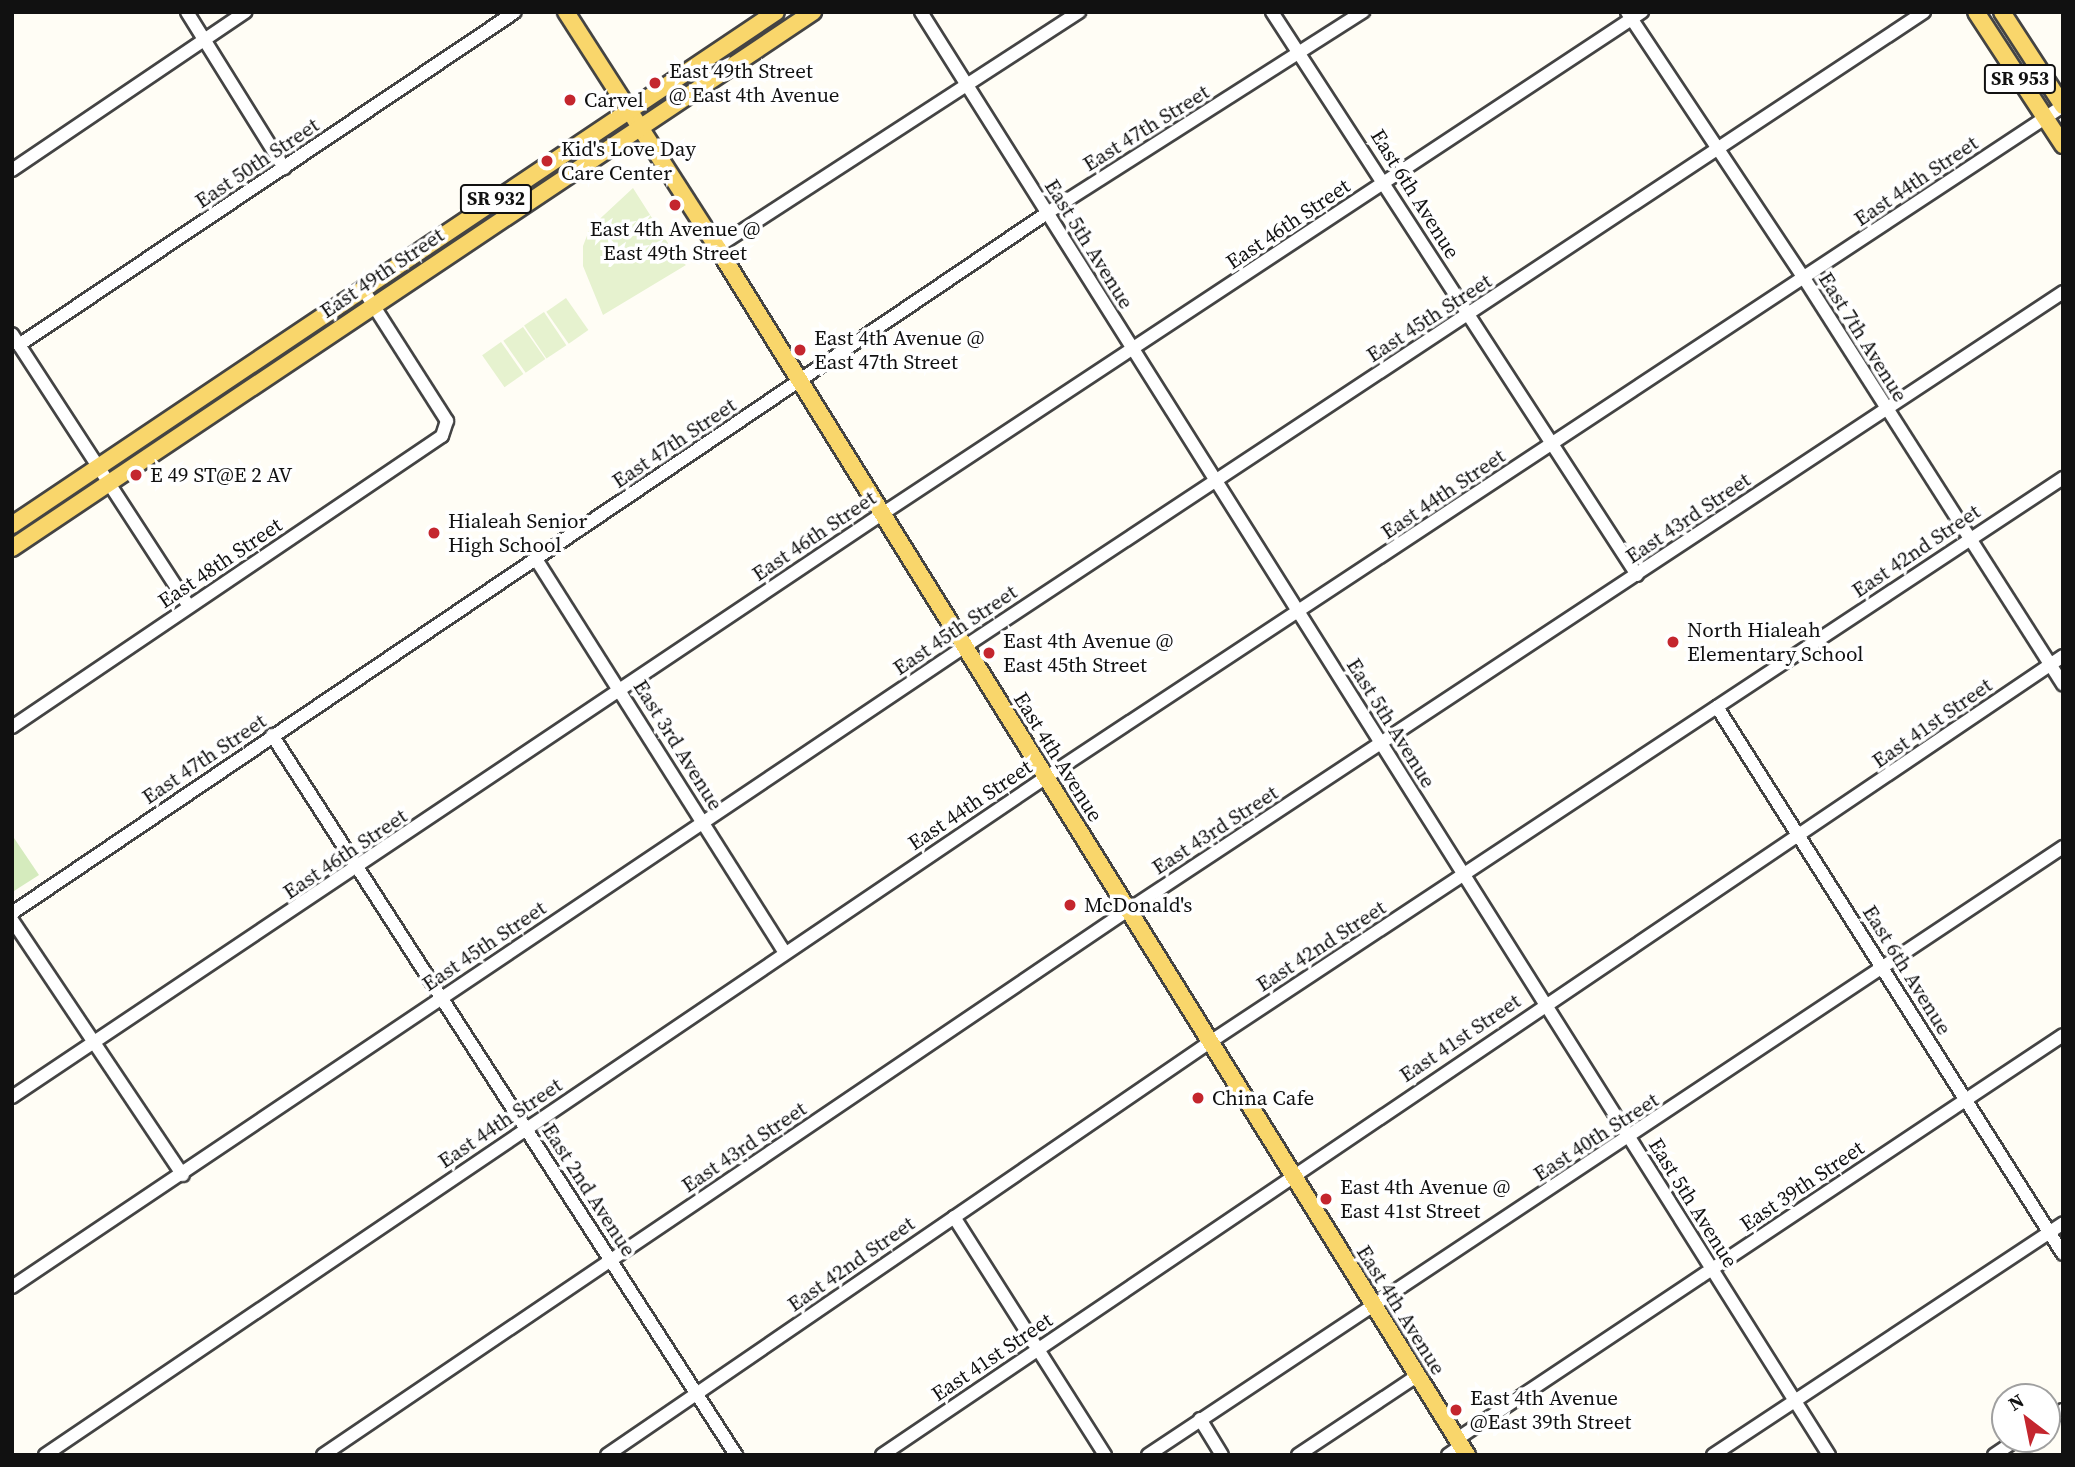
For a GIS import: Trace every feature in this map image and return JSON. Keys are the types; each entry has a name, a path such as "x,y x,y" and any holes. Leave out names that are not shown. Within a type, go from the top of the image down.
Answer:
{"main road":[{"name":"East 4th Avenue","path":"566,12 717,247 1417,1376 1458,1449"},
{"name":"East 49th Street","path":"12,525 776,12"},
{"name":"East 49th Street","path":"12,548 640,125 813,12"},
{"name":"SR 953","path":"1976,12 2063,145"},
{"name":"SR 953","path":"2002,12 2063,106"}],"street":[{"path":"187,12 284,168"},
{"path":"12,170 246,12"},
{"name":"East 50th Street","path":"16,339 284,168 515,12"},
{"name":"East 5th Avenue","path":"921,12 1829,1455"},
{"path":"717,247 1079,12"},
{"name":"East 6th Avenue","path":"1272,12 1302,52 1550,446 1637,575"},
{"name":"East 47th Street","path":"12,913 1047,213 1363,12"},
{"name":"East 45th Street","path":"12,1287 183,1175 442,997 964,647 1924,12"},
{"name":"East 7th Avenue","path":"1633,15 2063,685"},
{"name":"East 46th Street","path":"12,1097 358,869 881,514 1133,350 1633,15"},
{"name":"East 44th Street","path":"45,1455 1045,778 1299,613 2063,106"},
{"path":"363,289 373,305"},
{"name":"East 43rd Street","path":"323,1455 1128,910 2063,292"},
{"name":"East 48th Street","path":"12,727 442,436 447,428 447,421 373,305"},
{"path":"16,339 189,607"},
{"name":"East 42nd Street","path":"607,1455 1210,1042 2063,478"},
{"name":"East 3rd Avenue","path":"536,559 785,953"},
{"name":"East 41st Street","path":"882,1455 1546,1003 1801,836 2063,656"},
{"name":"East 6th Avenue","path":"1717,707 2063,1254"},
{"name":"East 2nd Avenue","path":"272,735 736,1455"},
{"name":"East 40th Street","path":"1148,1455 1372,1304 1630,1138 2063,847"},
{"path":"12,920 183,1175"},
{"name":"East 39th Street","path":"1458,1449 1711,1269 2063,1035"},
{"path":"954,1217 1105,1455"},
{"path":"1713,1455 2063,1223"},
{"path":"1298,1455 1417,1376"},
{"path":"1200,1419 1222,1455"}],"green space":[{"path":"633,188 678,259 686,265 603,315 583,266 583,246 590,228"},
{"path":"566,298 588,330 569,344 546,312"},
{"path":"544,312 566,345 546,359 524,325"},
{"path":"523,327 545,359 526,373 503,341"},
{"path":"501,342 523,374 505,387 482,355"},
{"path":"12,835 39,875 14,891 12,889"}],"place":[{"name":"East 49th Street @ East 4th Avenue","path":"655,83"},
{"name":"Carvel","path":"570,100"},
{"name":"Kid's Love Day Care Center","path":"547,161"},
{"name":"East 4th Avenue @ East 49th Street","path":"675,205"},
{"name":"East 4th Avenue @ East 47th Street","path":"800,350"},
{"name":"E 49 ST@E 2 AV","path":"136,475"},
{"name":"Hialeah Senior High School","path":"434,533"},
{"name":"North Hialeah Elementary School","path":"1673,642"},
{"name":"East 4th Avenue @ East 45th Street","path":"989,653"},
{"name":"McDonald's","path":"1070,905"},
{"name":"China Cafe","path":"1198,1098"},
{"name":"East 4th Avenue @ East 41st Street","path":"1326,1199"},
{"name":"East 4th Avenue @East 39th Street","path":"1456,1410"}]}
